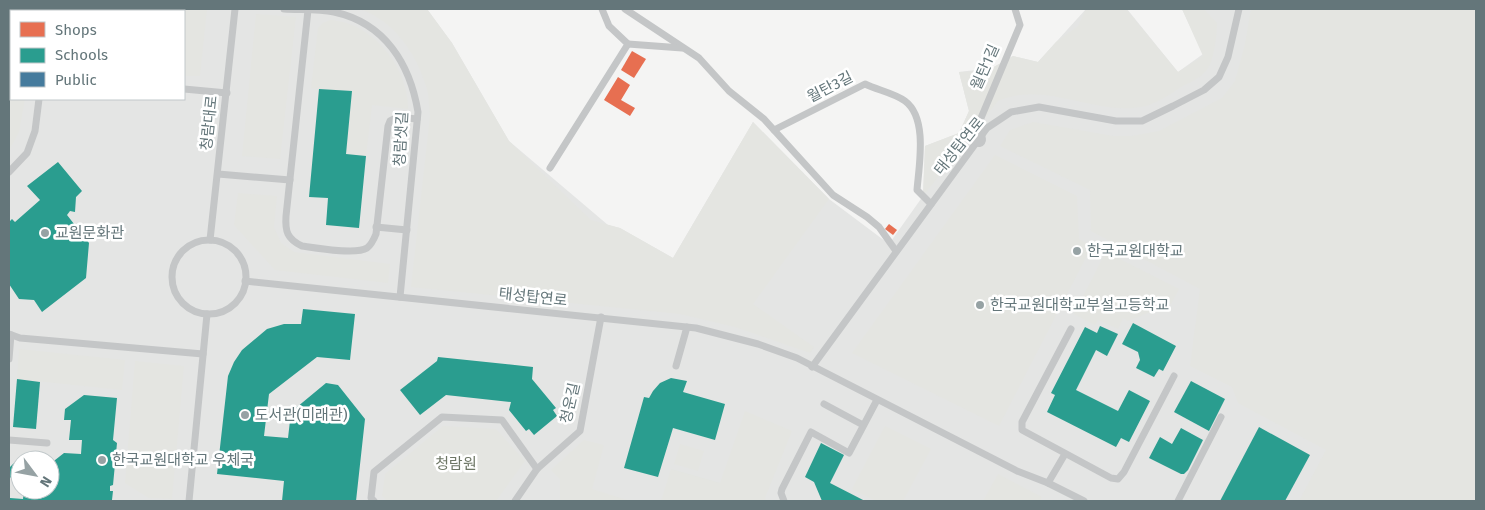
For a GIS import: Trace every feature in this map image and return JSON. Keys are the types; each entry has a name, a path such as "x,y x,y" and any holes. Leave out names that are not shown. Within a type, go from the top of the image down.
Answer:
{"lane":[{"name":"청람대로","path":"210,240 235,9"},
{"name":"청람샛길","path":"284,9 333,12 354,18 370,26 381,35 400,60 408,76 415,94 417,118 400,297"},
{"path":"602,9 609,26 628,44 685,48"},
{"path":"625,9 699,58 729,91 764,119 833,195 867,216 879,227 896,251"},
{"name":"월탄1길","path":"979,137 981,118 1020,24 1016,9"},
{"name":"태성탑연로","path":"812,367 987,128 1011,112 1039,107 1116,121 1142,121 1204,90 1219,77 1228,58 1239,9"},
{"path":"308,10 286,232 295,243 302,246 360,251 374,240 388,126 393,118 417,118"},
{"path":"550,168 628,44"},
{"name":"월탄3길","path":"774,130 865,84 904,100 913,109 921,136 917,190 931,204"},
{"path":"185,89 227,93"},
{"path":"9,172 27,153 35,131 39,100"},
{"path":"218,174 290,180"},
{"path":"376,227 407,230"},
{"path":"210,240 220,241 233,248 242,260 246,274 245,281 244,289 237,301 226,310 207,314 197,313 184,305 175,294 171,280 173,265 180,252 192,243 210,240"},
{"name":"태성탑연로","path":"245,281 687,327 758,344 797,358 1017,472 1048,483 1084,501"},
{"path":"189,501 207,314"},
{"name":"청운길","path":"515,501 537,469 580,431 601,318"},
{"path":"676,366 687,327"},
{"path":"1071,328 1021,426 1022,430 1111,478 1118,479 1124,472 1174,376"},
{"path":"9,359 10,335 20,338 203,354"},
{"path":"784,501 781,493 782,489 811,432 849,453 877,400"},
{"path":"824,404 864,426"},
{"path":"372,500 374,472 442,417 502,420 537,469"},
{"path":"1178,501 1220,417"},
{"path":"9,440 47,443"},
{"path":"1048,483 1065,454"}],"shaded area":[{"name":"한국교원대학교","path":"9,9 427,9 452,43 509,141 608,225 620,228 673,258 753,122 829,199 889,244 923,196 925,146 959,133 969,111 959,72 992,68 1013,56 1038,62 1086,9 1127,9 1178,72 1203,54 1182,9 1476,9 1476,501 9,501"}],"green space":[{"path":"207,9 200,76 185,76 185,10 159,10"},
{"path":"360,9 427,9 452,43 509,141 591,220 620,228 673,258 753,122 829,199 753,304 814,347 810,353 735,327 680,314 411,287 430,116 428,92 423,76 403,41 384,22 373,14"},
{"path":"1086,9 1126,9 1178,72 1203,56 1182,9 1204,9 1217,23 1213,57 1202,75 1162,99 1145,106 1122,108 1034,94 998,101 923,196 925,146 959,133 969,111 959,72 987,71 1013,56 1038,62 1056,42 1078,26"},
{"path":"1251,9 1476,9 1476,501 1299,501 1326,450 1238,403 1232,387 1190,366 1200,289 1091,231 1090,190 1000,146 1010,130 1033,122 1113,136 1132,136 1159,131 1222,98 1235,81 1245,44"},
{"path":"256,14 296,17 280,159 242,156"},
{"path":"330,20 360,29 373,38 395,63 407,93 408,109 372,105 366,156 346,154 352,92 311,88 318,28"},
{"path":"9,85 10,100 25,100 19,132 9,150"},
{"path":"995,155 1077,196 1079,239 1092,246 999,426 852,353"},
{"path":"238,193 277,196 274,227 281,243 294,252 390,264 388,283 275,270 234,225"},
{"path":"1106,252 1179,289 1171,304 1128,321 1123,318 1118,329 1098,320 1095,325 1074,314"},
{"path":"19,349 125,360 122,390 17,379"},
{"path":"135,361 184,366 172,499 149,498 125,483"},
{"path":"745,411 792,431 765,498 766,501 661,501 671,469 720,483"},
{"name":"청람원","path":"443,426 496,429 525,461 496,501 387,501 382,496 385,474"},
{"path":"885,426 931,449 903,501 876,501 852,489"},
{"path":"584,440 604,445 592,489 630,501 560,501 560,479 551,470"},
{"path":"680,444 704,451 698,471 674,464"},
{"path":"998,474 1042,497 1040,501 983,501"}],"building: Shops":[{"path":"632,51 646,59 634,78 621,70"},
{"path":"618,77 630,85 621,100 635,108 630,116 604,100"},
{"path":"889,224 897,230 893,235 885,229"}],"building: Schools":[{"path":"319,89 352,91 346,154 366,156 359,228 326,225 328,198 309,197"},
{"name":"교원문화관","path":"58,162 82,191 76,197 75,212 70,211 67,215 89,243 86,278 42,312 34,300 19,299 9,284 9,222 12,219 15,222 40,200 27,186"},
{"path":"303,309 355,314 350,360 317,357 269,394 264,436 288,438 291,412 326,383 338,385 365,419 356,501 282,501 284,481 217,474 228,376 234,362 242,350 267,329 284,324 301,324"},
{"path":"1133,323 1176,346 1163,371 1159,369 1154,377 1136,368 1140,360 1138,352 1122,344"},
{"path":"1100,326 1118,334 1107,356 1096,350 1076,390 1118,411 1129,390 1150,401 1129,442 1121,438 1116,447 1047,412 1055,395 1051,393 1085,327 1097,333"},
{"path":"438,357 533,367 532,379 556,408 553,410 557,416 534,435 529,429 526,431 509,410 511,402 446,395 420,415 400,390 437,361"},
{"path":"671,378 687,381 683,392 725,404 715,440 673,428 658,477 624,468 644,397 649,398 660,383"},
{"path":"17,379 40,382 36,429 13,427"},
{"path":"1191,381 1225,399 1209,431 1174,412"},
{"path":"84,395 117,398 113,440 117,443 113,485 110,486 110,491 113,491 112,500 10,501 60,500 60,456 64,453 81,454 82,440 69,440 71,420 64,420 65,409"},
{"path":"1259,427 1310,455 1285,501 1220,501"},
{"path":"1181,428 1203,440 1188,470 1184,474 1149,458 1160,437 1172,444"},
{"path":"821,443 844,455 830,483 865,501 822,501 814,482 805,477"}],"building: Public":[{"path":"32,9 113,9 113,10"}],"place":[{"name":"교원문화관","path":"45,233"},
{"name":"한국교원대학교","path":"1077,251"},
{"name":"한국교원대학교부설고등학교","path":"980,305"},
{"name":"도서관(미래관)","path":"245,415"},
{"name":"한국교원대학교 우체국","path":"102,460"}]}
